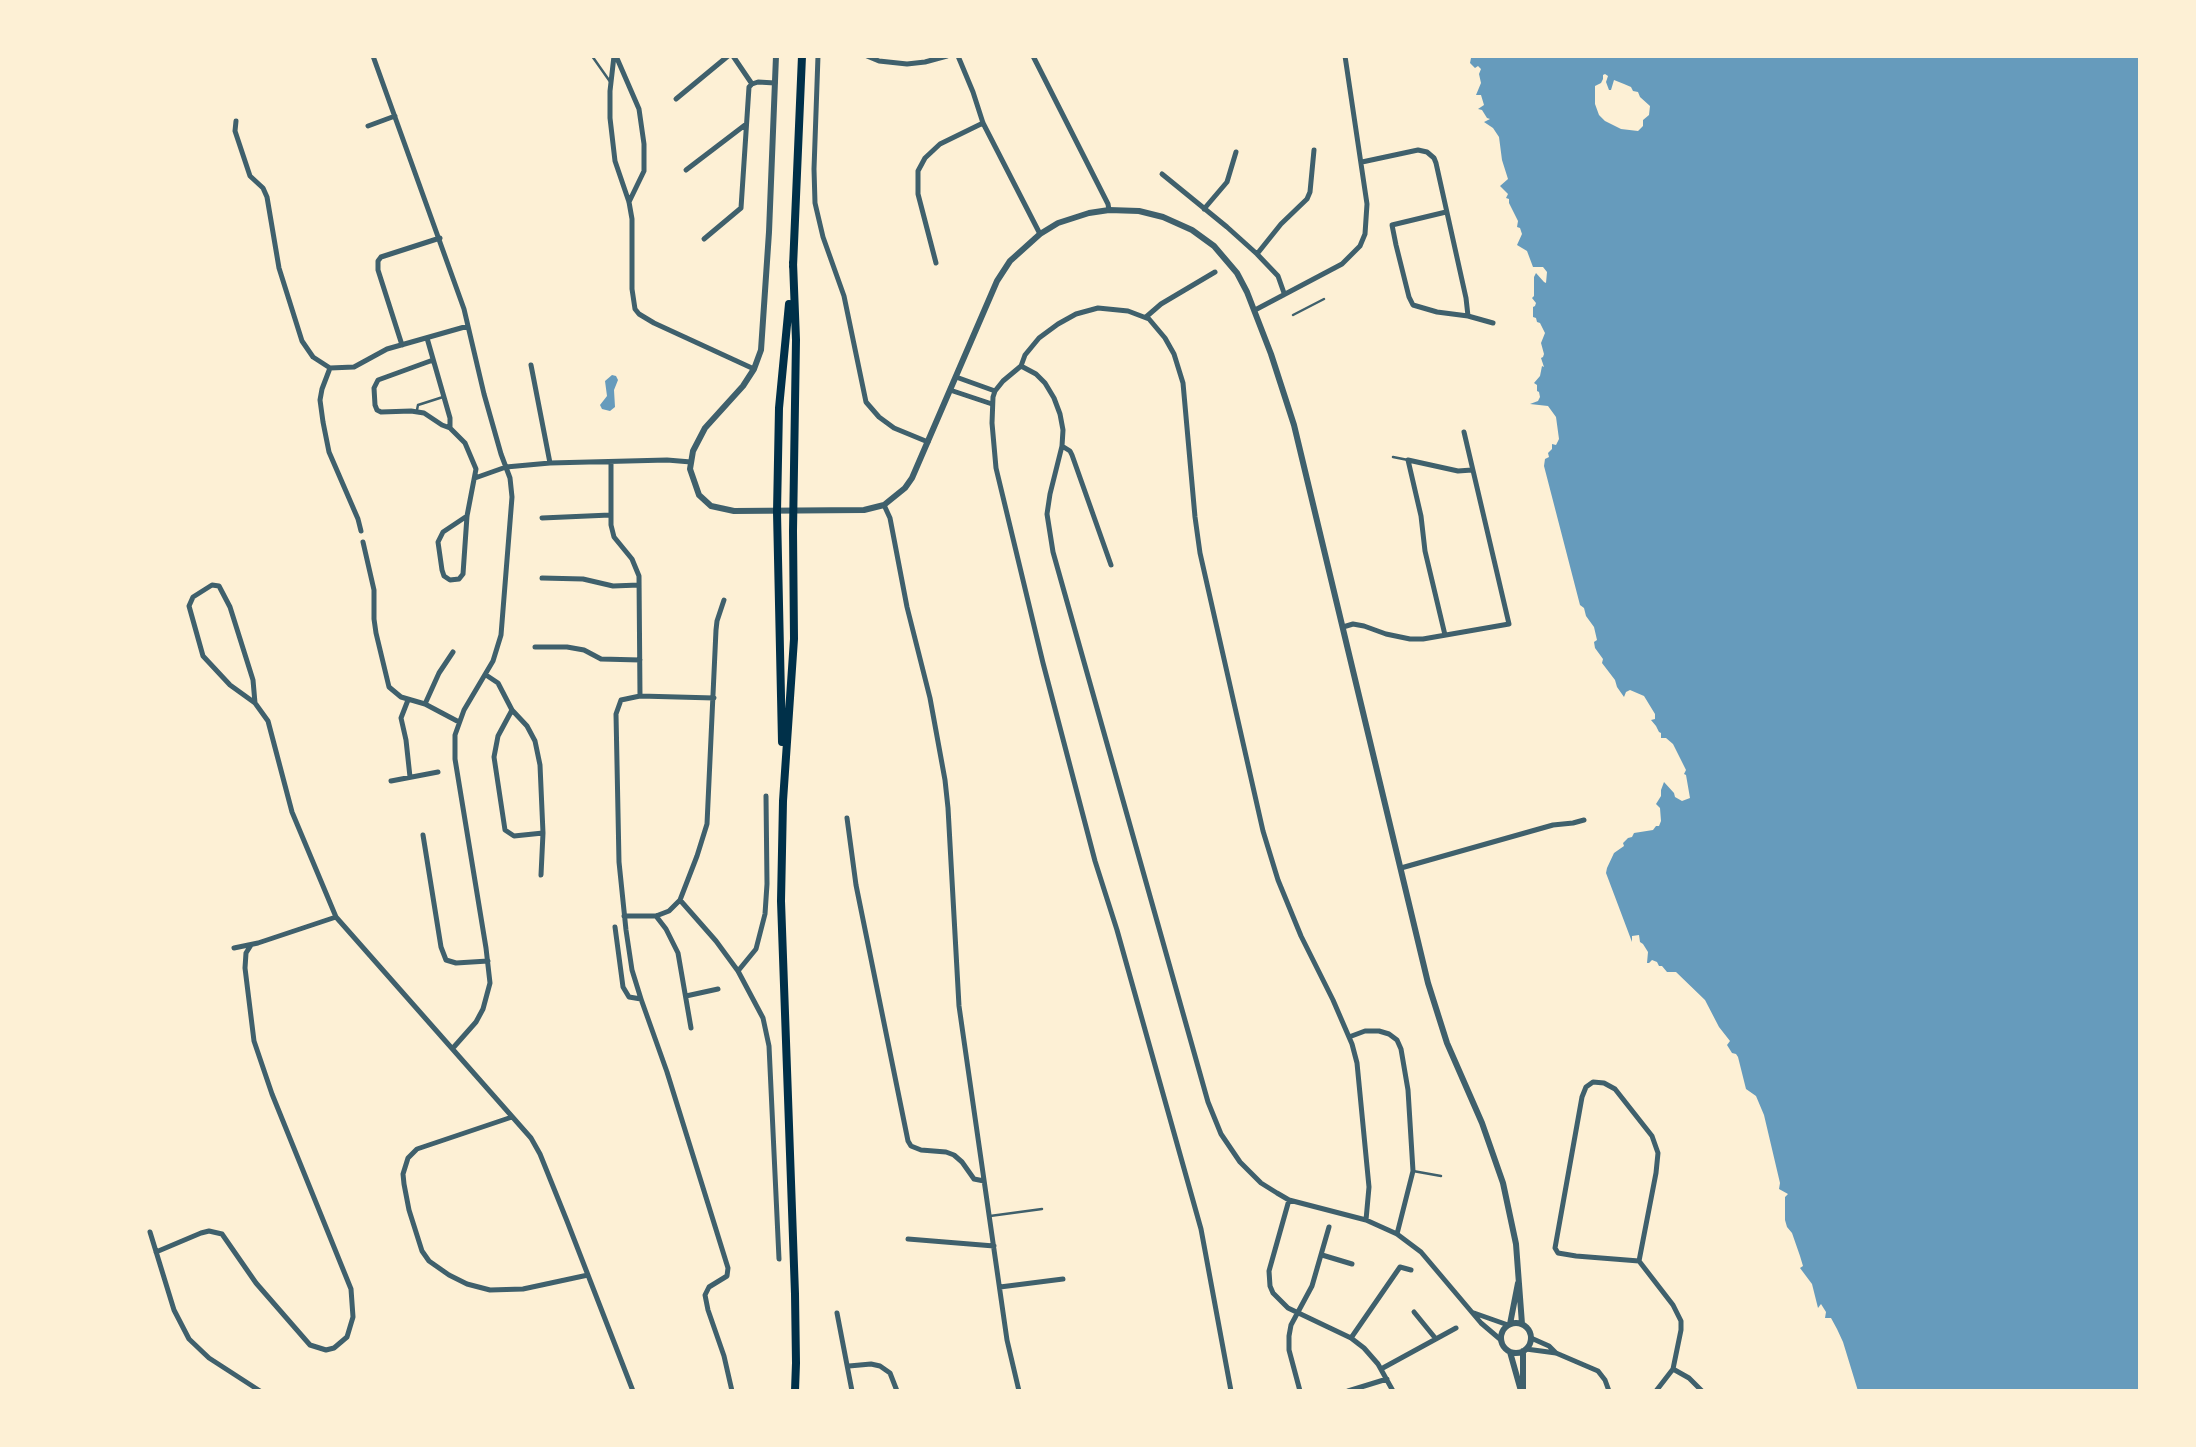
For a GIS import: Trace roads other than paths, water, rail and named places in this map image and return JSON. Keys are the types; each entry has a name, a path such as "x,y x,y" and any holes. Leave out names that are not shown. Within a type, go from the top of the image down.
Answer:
{"main road":[{"path":"795,1391 795,1294 781,901 783,801 778,512 779,408 793,262 802,56"},
{"path":"783,801 794,639 796,340 793,262"}],"street":[{"path":"373,56 440,238 468,326 500,454 510,478 512,509 503,621 498,648 486,675 464,710 455,735 455,759 490,983 483,1009 476,1022 453,1048"},
{"path":"615,56 610,118 615,161 629,202 635,309 654,323 754,369"},
{"path":"615,56 639,108 644,144 644,171 629,202"},
{"path":"676,99 730,56 752,83"},
{"path":"776,56 761,350 754,369 743,386 705,428 693,451 692,476 699,495 711,506 734,511 864,510 884,505 905,488 912,478 997,281 1010,261 1040,234 1072,218 1109,210 1139,211 1163,217 1192,230 1214,246 1237,273 1255,310 1294,425 1437,1015 1482,1123 1503,1183 1516,1244 1522,1324 1531,1338 1549,1346 1556,1353"},
{"path":"818,56 814,169 816,203 820,228 844,296 866,402 879,417 894,428 928,442"},
{"path":"867,56 879,61 907,64 947,56"},
{"path":"958,56 983,123 1040,234"},
{"path":"1033,56 1109,210"},
{"path":"1255,310 1342,264 1360,246 1365,234 1367,220 1362,162 1345,56"},
{"path":"752,83 775,83"},
{"path":"704,239 741,208 747,92 752,83"},
{"path":"368,126 395,116"},
{"path":"236,121 235,131 250,176 263,188 267,197 279,268 302,341 313,357 330,368 354,367 387,349 468,326"},
{"path":"936,263 918,194 918,171 925,158 940,144 983,123"},
{"path":"686,170 745,125"},
{"path":"1258,254 1281,224 1307,199 1314,150"},
{"path":"1362,162 1418,150 1427,152 1436,163 1468,316"},
{"path":"1204,209 1227,182 1236,152"},
{"path":"1162,174 1258,254 1278,276 1283,293"},
{"path":"1446,212 1392,225 1409,297 1413,305 1493,323"},
{"path":"402,345 378,270 378,261 381,257 440,238"},
{"path":"1146,317 1161,304 1215,272"},
{"path":"1231,1391 1201,1228 1095,861 1043,663 993,445 992,404 995,391 1021,366 1024,355 1039,338 1076,314 1115,308 1146,317 1165,338 1180,369 1200,553 1263,831 1301,936 1334,1000 1357,1063 1369,1187 1366,1220"},
{"path":"427,338 450,418 450,428"},
{"path":"433,360 378,380 375,383 374,397 377,410 387,413 416,411 450,428 470,451 476,469 467,516 463,574 452,581 444,576 438,542 443,532 467,516"},
{"path":"531,365 550,463"},
{"path":"1021,366 1036,374 1045,383 1054,398 1062,422 1062,446 1047,514 1049,532 1208,1102 1221,1134 1240,1162 1261,1183 1289,1199 1366,1220 1397,1234 1421,1252 1510,1352 1522,1391"},
{"path":"330,368 320,401 323,422 330,452 361,531"},
{"path":"956,377 995,391"},
{"path":"950,390 992,404"},
{"path":"1343,626 1364,626 1409,639 1509,624 1464,432"},
{"path":"1062,446 1072,455 1111,565"},
{"path":"475,478 506,467 550,463 667,460 691,462"},
{"path":"1445,635 1425,551 1421,516 1408,460 1458,471 1472,470"},
{"path":"611,462 610,515 614,537 632,559 639,576 640,696"},
{"path":"884,505 890,518 907,607 930,698 945,780 959,1006 1007,1340 1019,1391"},
{"path":"542,518 610,515"},
{"path":"363,542 374,590 374,619 386,681 394,693 425,704 459,722"},
{"path":"542,578 583,579 613,586 639,585"},
{"path":"255,703 253,680 230,607 219,586 212,585 193,597 189,606 204,656 230,685 255,703 268,721 292,812 336,917 531,1138 540,1153 633,1391"},
{"path":"624,916 656,916 668,911 680,900 697,856 707,824 717,621 724,600"},
{"path":"536,647 568,647 584,650 601,659 639,660"},
{"path":"425,704 439,673 453,652"},
{"path":"486,675 498,683 512,710 530,731 538,752 543,833 541,876"},
{"path":"714,698 640,696 621,700 616,714 619,862 632,970 728,1268 727,1276 709,1287 705,1295 732,1391"},
{"path":"408,700 401,718 410,777"},
{"path":"512,710 502,726 495,746 495,773 505,830 514,836 543,833"},
{"path":"391,781 438,772"},
{"path":"738,971 756,949 765,914 766,796"},
{"path":"847,818 856,885 908,1141 911,1146 921,1150 954,1155 974,1179 984,1181"},
{"path":"1401,868 1553,825 1584,820"},
{"path":"423,835 441,947 446,960 456,963 488,961"},
{"path":"680,900 711,934 738,971 763,1018 769,1046 779,1259"},
{"path":"656,916 678,953 691,1028"},
{"path":"234,948 336,917"},
{"path":"615,927 623,987 629,997 640,999"},
{"path":"156,1252 201,1233 209,1231 222,1234 256,1283 310,1346 326,1350 334,1348 347,1337 353,1317 351,1289 272,1094 254,1041 244,968 246,953 251,945"},
{"path":"686,996 718,989"},
{"path":"1349,1038 1365,1031 1379,1031 1397,1040 1401,1049 1408,1090 1413,1171 1397,1234"},
{"path":"1639,1261 1658,1162 1656,1145 1615,1088 1593,1082 1586,1087 1582,1097 1555,1248 1558,1253 1576,1256 1639,1261 1667,1296 1681,1321 1677,1356 1673,1369 1656,1391"},
{"path":"512,1117 417,1149 408,1158 403,1174 404,1184 422,1251 429,1261 449,1275 467,1284 490,1290 523,1289 588,1275"},
{"path":"1289,1199 1270,1263 1270,1286 1277,1298 1297,1313 1351,1338 1364,1348 1394,1391"},
{"path":"1300,1391 1289,1350 1291,1325 1312,1286 1329,1227"},
{"path":"150,1233 174,1310 189,1339 209,1358 260,1391"},
{"path":"908,1239 994,1246"},
{"path":"1322,1255 1352,1264"},
{"path":"1351,1338 1400,1267 1410,1270"},
{"path":"1000,1287 1063,1279"},
{"path":"1501,1340 1502,1332 1509,1324 1518,1282"},
{"path":"1471,1311 1509,1324 1522,1324"},
{"path":"1414,1312 1436,1339"},
{"path":"837,1313 852,1391"},
{"path":"1381,1369 1456,1328"},
{"path":"1522,1391 1525,1350 1531,1338"},
{"path":"1510,1352 1525,1350 1556,1353 1598,1371 1609,1391"},
{"path":"849,1366 880,1366 890,1373 897,1391"},
{"path":"1673,1369 1689,1378 1702,1391"},
{"path":"1348,1391 1387,1379"}],"lane":[{"path":"592,56 611,83"},
{"path":"1293,315 1324,299"},
{"path":"416,411 418,405 443,397"},
{"path":"1393,457 1408,460"},
{"path":"1413,1171 1441,1176"},
{"path":"990,1216 1042,1209"}],"water":[{"path":"2140,56 2140,1391 1858,1391 1837,1329 1831,1318 1825,1318 1826,1312 1821,1304 1818,1308 1812,1284 1800,1268 1803,1266 1800,1256 1785,1220 1785,1197 1788,1194 1779,1189 1780,1183 1764,1115 1756,1096 1746,1089 1738,1057 1727,1045 1730,1041 1719,1027 1705,1000 1676,972 1667,972 1652,960 1647,963 1648,952 1640,942 1639,935 1632,936 1632,942 1606,873 1607,868 1614,853 1624,846 1623,843 1634,833 1653,830 1659,826 1660,808 1656,804 1664,782 1675,797 1682,801 1690,798 1684,774 1686,770 1673,744 1666,738 1661,738 1661,733 1651,720 1655,719 1655,714 1644,696 1630,690 1624,697 1617,687 1595,648 1594,642 1597,640 1594,627 1580,605 1544,466 1552,444 1556,445 1559,439 1556,417 1548,406 1530,404 1538,401 1540,397 1534,383 1540,376 1542,366 1544,367 1541,343 1545,333 1533,317 1536,303 1532,298 1534,277 1536,273 1546,283 1547,272 1543,267 1533,267 1527,251 1517,245 1522,234 1517,227 1518,221 1509,199 1506,198 1508,194 1500,186 1508,179 1499,137 1493,128 1484,122 1490,119 1478,109 1484,105 1481,95 1476,95 1481,83 1481,69 1470,63 1471,58","holes":["1603,75 1608,76 1606,82 1609,90 1614,80 1638,92 1650,106 1649,115 1643,120 1643,126 1638,131 1621,129 1599,115 1595,104 1595,86 1601,83"]},
{"path":"612,375 618,380 614,390 615,407 610,411 602,409 600,405 607,396 605,381"}]}
